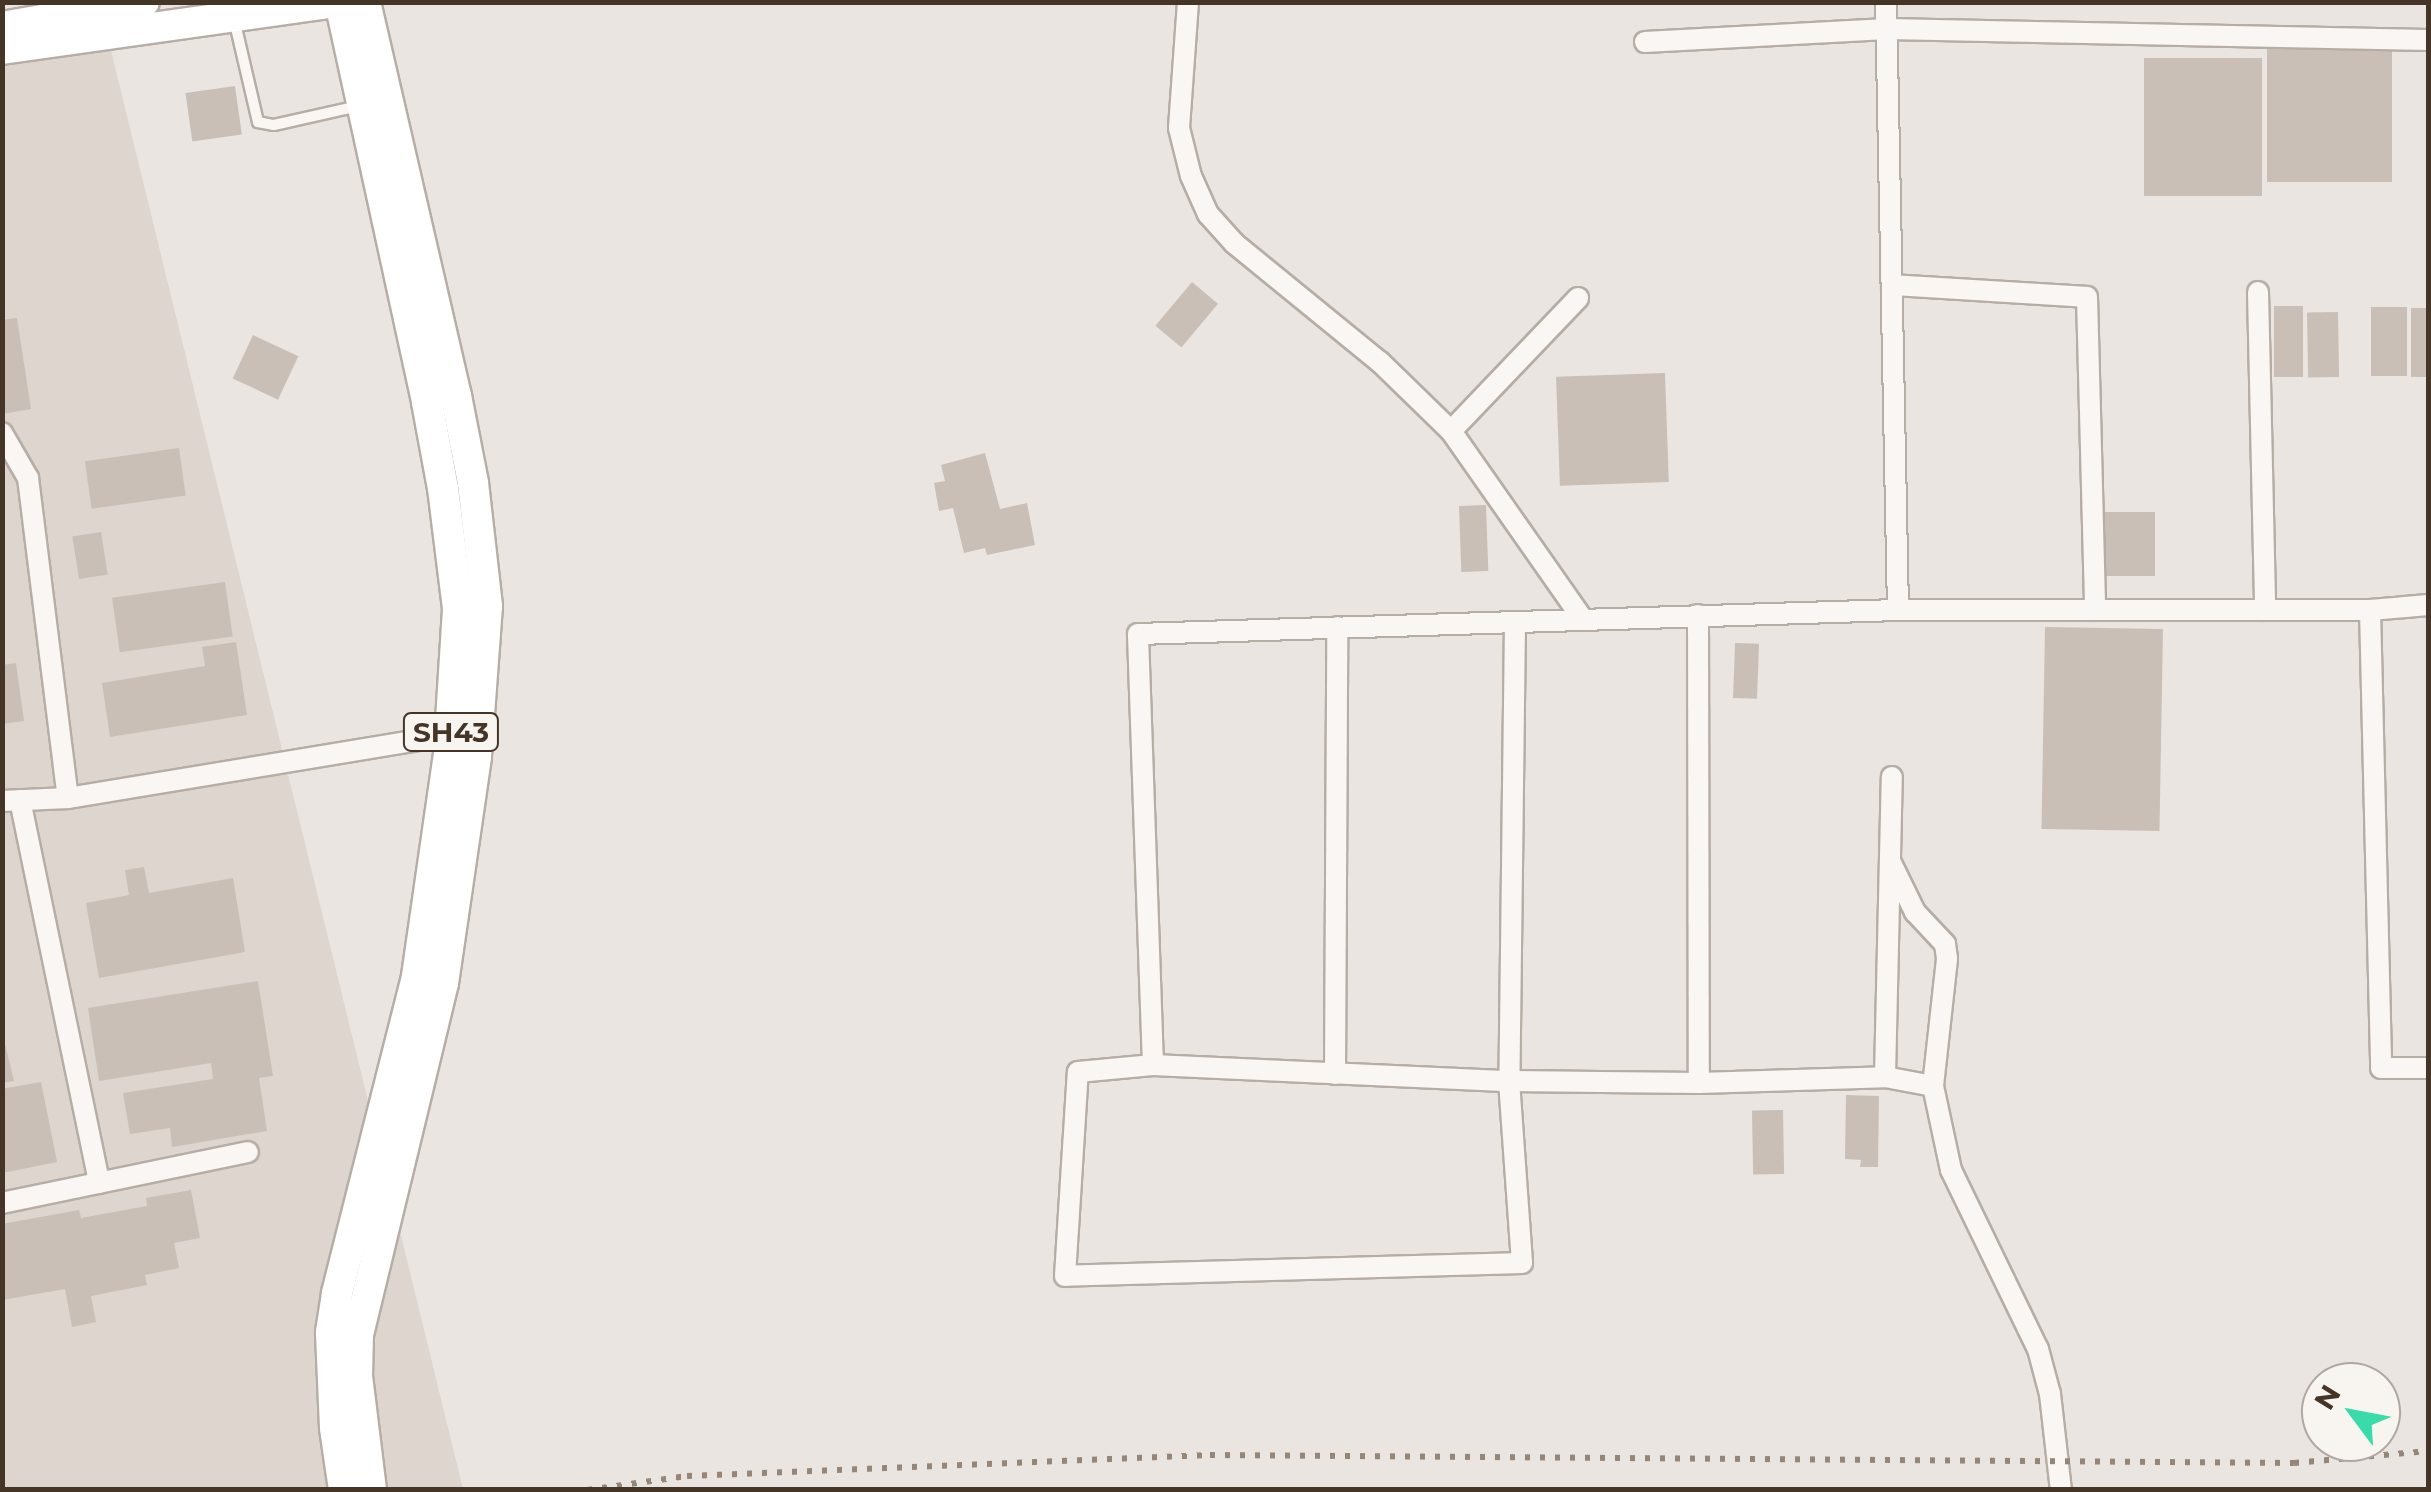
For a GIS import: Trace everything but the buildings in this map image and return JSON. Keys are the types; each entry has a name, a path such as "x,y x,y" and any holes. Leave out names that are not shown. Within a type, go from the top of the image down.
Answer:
{"main road":[{"path":"2,27 144,2"},
{"path":"2,48 338,2"},
{"name":"SH43","path":"338,2 443,488 458,608 464,734"},
{"name":"SH43","path":"365,2 473,483 487,606 417,978 337,1294 331,1377 350,1469 371,1490"}],"street":[{"path":"1188,2 1179,128 1192,176 1208,214 1234,243 1380,362 1450,431 1582,618"},
{"path":"1886,2 1898,610"},
{"path":"1645,42 1887,29 2428,40"},
{"path":"1892,284 2088,297 2095,610"},
{"path":"2258,292 2265,610"},
{"path":"1450,431 1578,298"},
{"path":"2,433 28,478 68,798"},
{"path":"1152,1065 1138,634 1898,610 2370,610 2428,605"},
{"path":"2370,610 2380,1068 2428,1068"},
{"path":"1698,615 1699,1084"},
{"path":"1515,622 1509,1081 1522,1263 1065,1276 1078,1072 1152,1065 1509,1081 1699,1084 1886,1077 1933,1086"},
{"path":"1334,1074 1337,628"},
{"path":"99,1183 11,800 68,798 464,734"},
{"path":"1886,1077 1892,777"},
{"path":"1888,857 1922,920 1945,944 1946,975 1933,1086 1951,1170 2038,1349 2050,1394 2061,1490"},
{"path":"2,1203 248,1152"}],"lane":[{"path":"234,18 258,122 274,125 362,105"}],"shaded area":[{"path":"103,18 463,1489 3,1490 3,43"}],"railway":[{"path":"587,1490 687,1476 1210,1455 2294,1463 2428,1451"}]}
